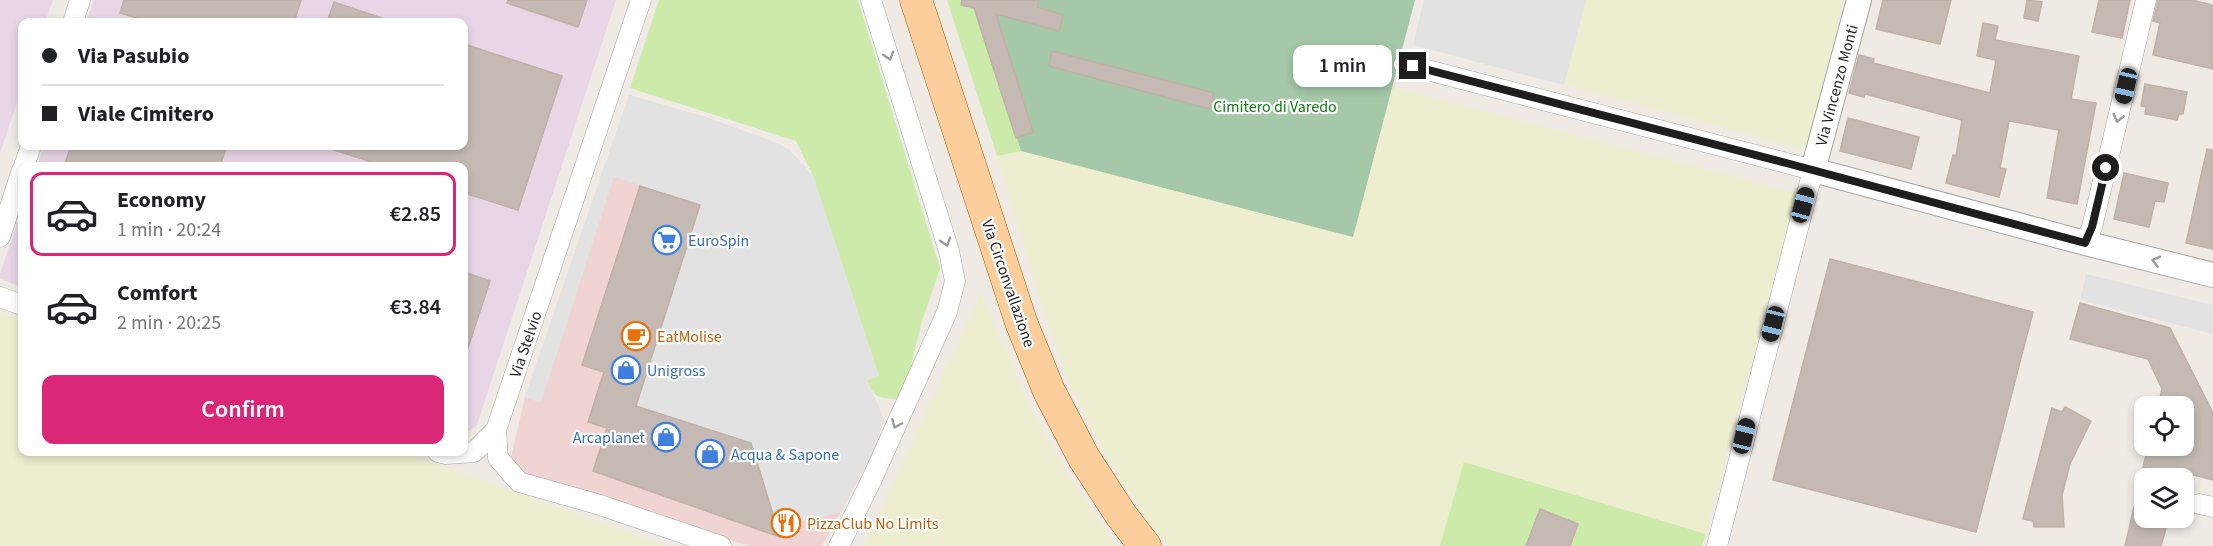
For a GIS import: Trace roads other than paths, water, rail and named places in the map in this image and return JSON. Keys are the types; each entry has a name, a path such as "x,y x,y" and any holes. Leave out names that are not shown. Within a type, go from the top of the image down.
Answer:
{"main road":[{"name":"Via Circonvallazione","path":"916,0 1021,322 1049,391 1084,458 1144,546"}],"street":[{"path":"74,18 80,0"},
{"name":"Via Stelvio","path":"641,0 496,430 498,458 519,482 597,504 721,546"},
{"path":"839,546 873,479 947,312 955,281 949,251 871,0"},
{"name":"Via Vincenzo Monti","path":"1813,170 1859,0"},
{"path":"2085,243 2092,227 2146,0"},
{"path":"1404,64 2213,275"},
{"path":"1717,546 1813,170"},
{"path":"0,237 18,183"},
{"path":"0,297 18,304"},
{"path":"468,452 474,452 496,430"}],"place":[{"name":"EuroSpin","path":"667,240"},
{"name":"EatMolise","path":"636,336"},
{"name":"Unigross","path":"626,370"},
{"name":"Arcaplanet","path":"666,437"},
{"name":"Acqua & Sapone","path":"710,454"},
{"name":"PizzaClub No Limits","path":"786,523"}],"park label":[{"name":"Cimitero di Varedo","path":"1275,106"}]}
